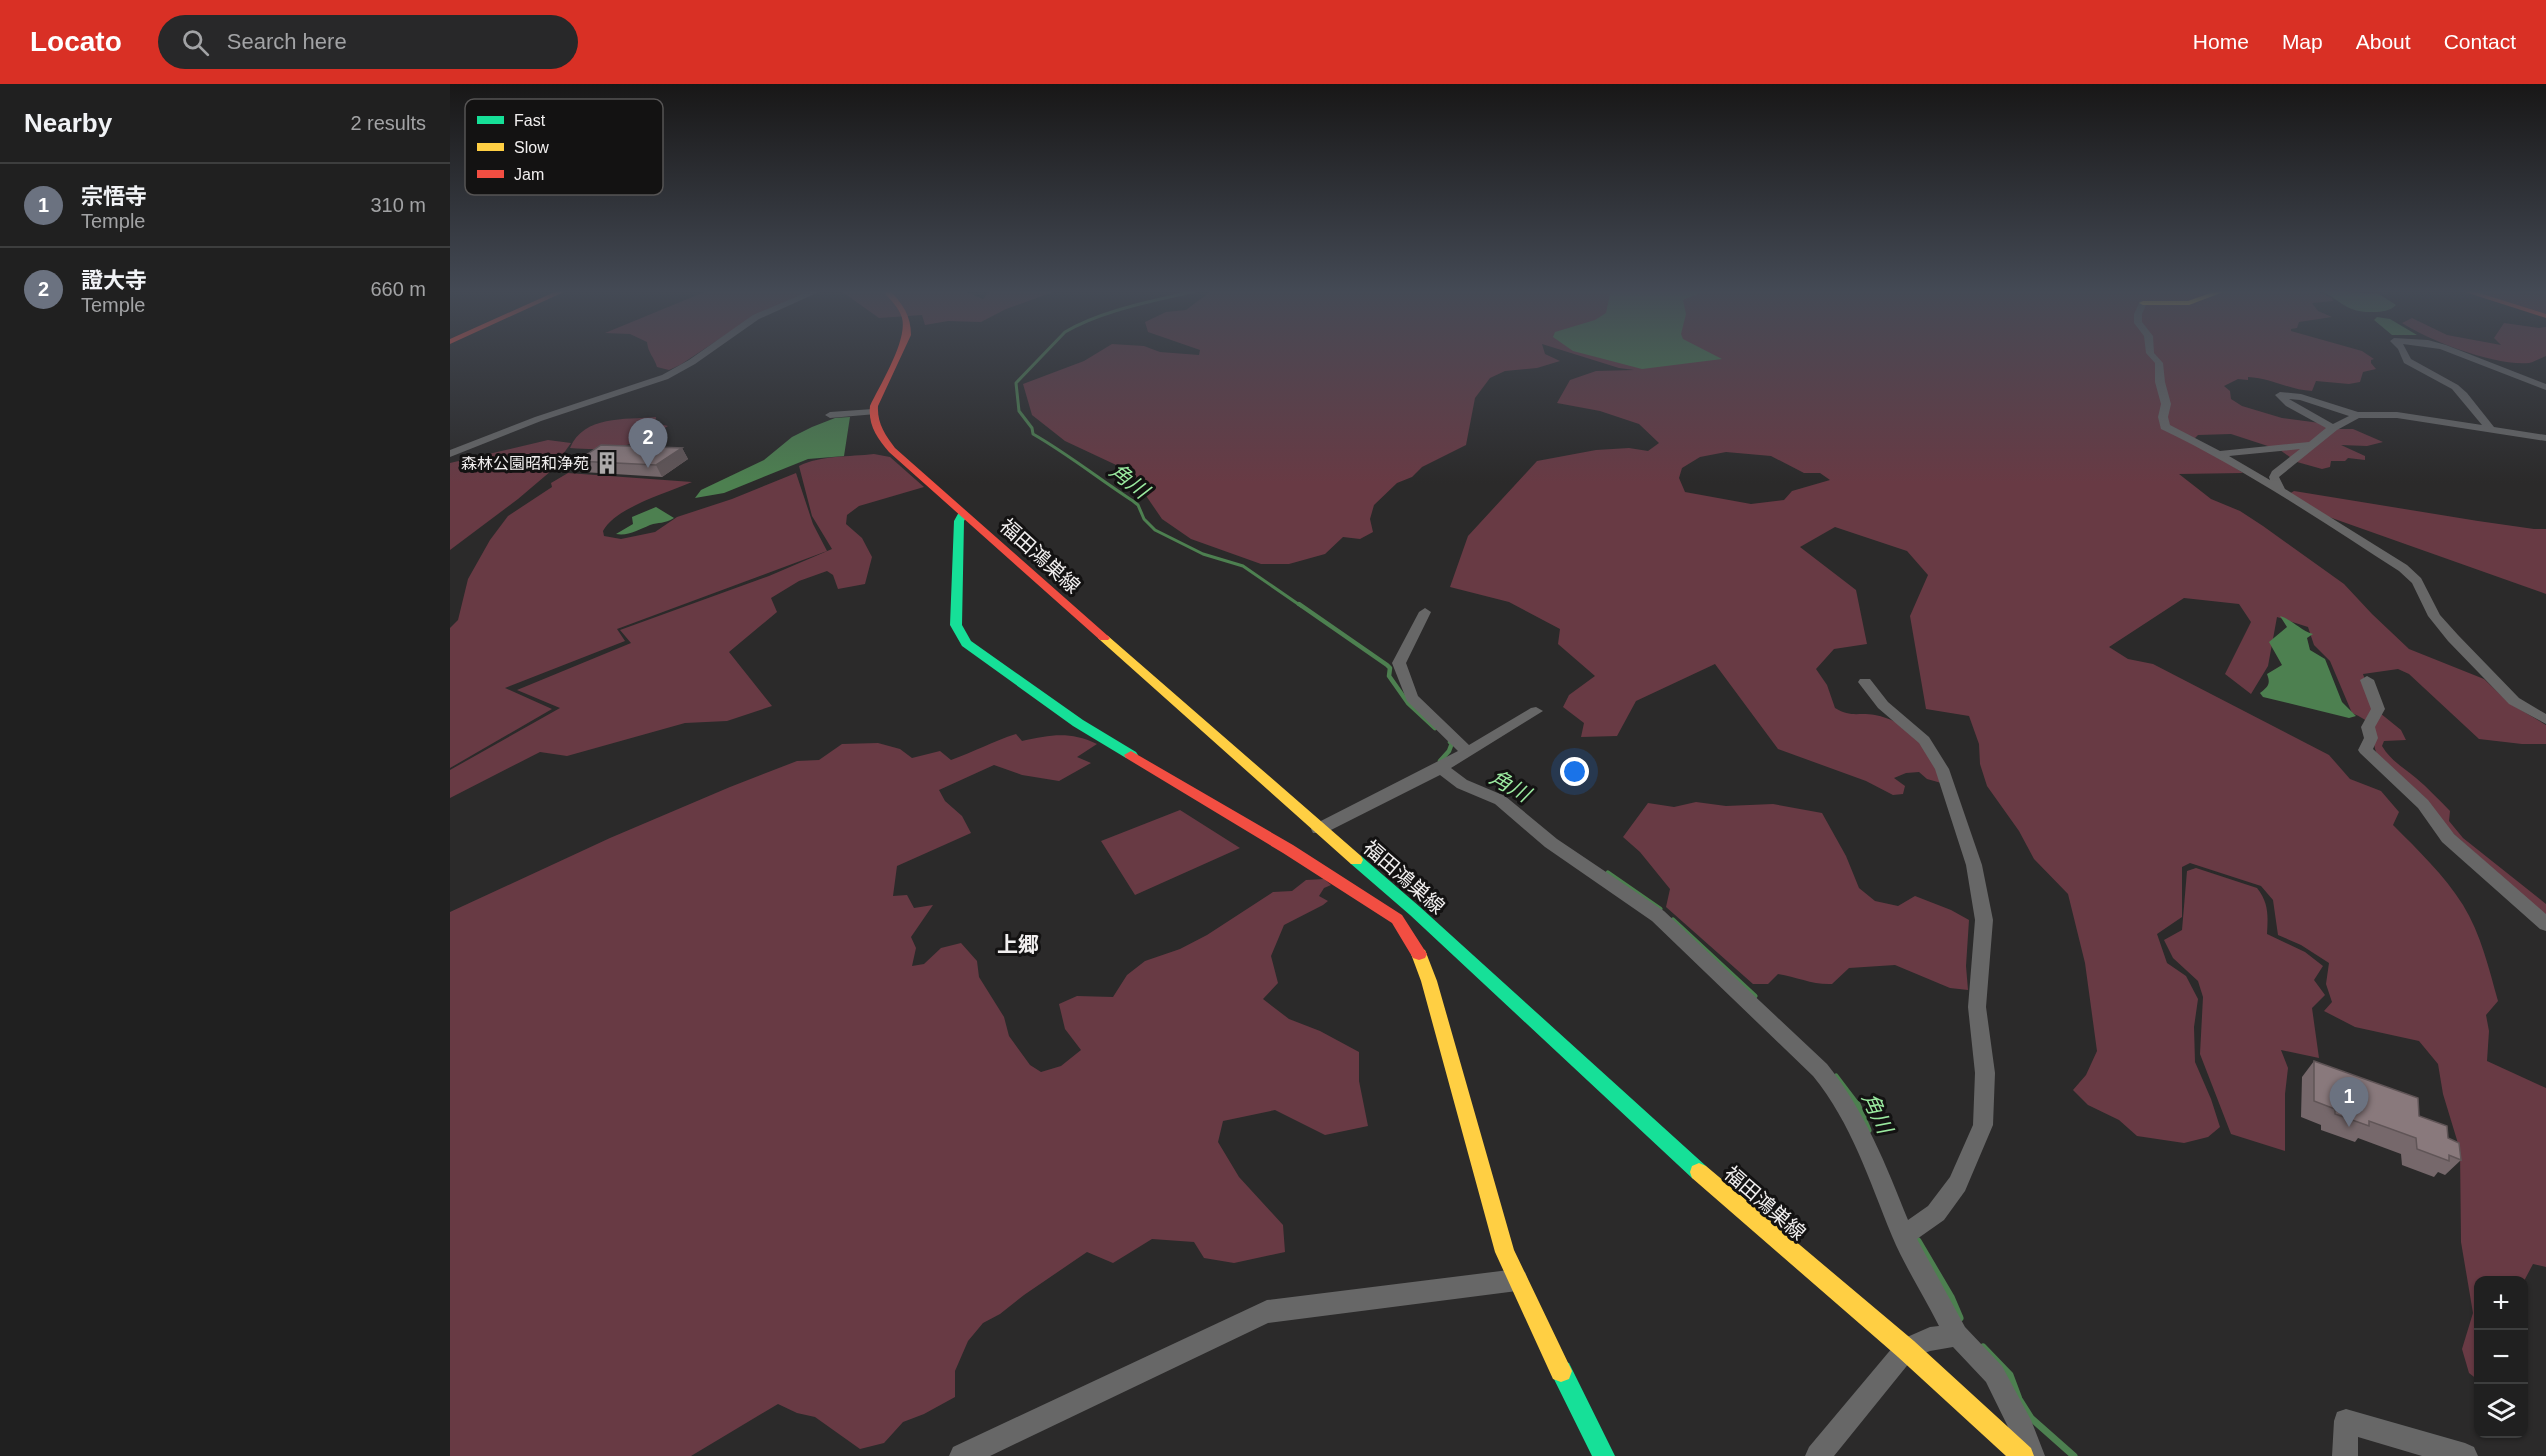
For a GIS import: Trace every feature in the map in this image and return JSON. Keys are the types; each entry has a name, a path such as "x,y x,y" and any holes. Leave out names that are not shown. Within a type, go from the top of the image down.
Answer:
{"main road":[{"path":"873,412 876,400 897,355"},
{"name":"福田鴻巣線","path":"873,412 878,429 892,450 1318,829 1415,911 1705,1177 1906,1349 2023,1456"},
{"path":"963,514 959,522 956,625 966,643 1078,723 1397,919 1417,948 1429,981 1505,1252 1516,1280 1604,1456"}],"street":[{"path":"450,454 567,408 665,377 702,355"},
{"path":"2152,355 2160,363 2160,382 2166,404 2163,417 2165,427 2218,454 2281,491 2414,577 2434,616 2514,701 2546,720"},
{"path":"2405,355 2407,361 2449,383 2464,395 2490,429"},
{"path":"2464,355 2546,387"},
{"path":"2333,428 2289,404 2280,395 2301,396 2357,415 2397,415 2546,438"},
{"path":"830,415 873,412"},
{"path":"2281,491 2274,477 2276,473 2333,428 2357,415"},
{"path":"2218,454 2312,445"},
{"path":"1425,612 1399,663 1412,698 1468,752"},
{"path":"2367,680 2378,709 2368,727 2371,738 2366,750 2423,804 2448,838 2546,924"},
{"path":"1865,682 1883,705 1924,740 1942,769 1973,858 1980,886 1984,920 1977,1007 1985,1073 1983,1125 1958,1184 1936,1213 1903,1236"},
{"path":"1318,829 1441,768 1536,711"},
{"path":"1441,768 1462,784 1500,800 1551,843 1658,916 1835,1086 1848,1106 1866,1143 1903,1236 1957,1335 1994,1374 2022,1429 2032,1456"},
{"path":"1397,919 1415,911"},
{"path":"962,1456 1267,1312 1516,1280"},
{"path":"1818,1456 1906,1349 1930,1339 1957,1335"},
{"path":"2344,1456 2346,1421 2465,1456"}],"shaded area":[{"path":"652,355 695,355 669,370 657,367"},
{"path":"1094,355 1547,355 1560,361 1537,368 1505,371 1490,378 1475,398 1466,445 1422,467 1412,477 1397,483 1374,505 1370,519 1373,532 1360,539 1343,537 1325,554 1289,564 1261,564 1191,539 1162,519 1129,471 1065,441 1032,415 1023,384 1084,361"},
{"path":"1577,355 2368,355 2374,359 2371,363 2376,369 2363,372 2360,382 2349,384 2316,381 2312,391 2248,377 2248,380 2238,379 2224,386 2230,391 2231,399 2242,406 2282,418 2320,423 2336,429 2353,429 2383,442 2367,446 2341,445 2365,456 2365,460 2348,458 2345,461 2331,461 2330,467 2322,469 2297,462 2280,450 2231,434 2198,435 2193,440 2243,473 2179,474 2211,499 2240,511 2263,526 2344,584 2409,649 2484,679 2509,703 2546,725 2546,744 2479,739 2409,674 2398,669 2363,674 2375,709 2401,730 2406,740 2384,741 2382,746 2393,760 2425,786 2450,811 2449,821 2463,838 2546,904 2546,916 2437,819 2428,802 2382,761 2375,747 2373,729 2363,719 2352,713 2330,661 2314,645 2308,627 2277,617 2268,666 2251,694 2225,674 2251,622 2239,604 2184,598 2109,647 2128,659 2153,664 2329,755 2350,779 2381,791 2399,812 2393,825 2439,873 2456,894 2469,916 2484,952 2498,1001 2486,1015 2489,1031 2487,1061 2546,1088 2546,1267 2533,1264 2527,1276 2474,1276 2474,1377 2469,1373 2462,1349 2473,1313 2461,1242 2460,1150 2443,1094 2438,1064 2419,1041 2355,1027 2324,1011 2332,1002 2326,984 2329,963 2301,945 2278,935 2273,900 2261,886 2190,863 2182,867 2182,917 2157,934 2167,963 2186,976 2198,999 2194,1027 2195,1062 2220,1127 2208,1137 2184,1143 2137,1136 2119,1120 2088,1105 2073,1090 2086,1075 2097,1051 2085,963 2068,894 2034,859 2019,831 1987,786 1980,764 1979,744 1969,716 1926,709 1910,616 1928,575 1907,551 1835,527 1800,547 1856,590 1867,644 1834,649 1816,669 1827,685 1835,708 1850,714 1875,715 1900,725 1918,740 1945,784 1927,779 1919,772 1906,773 1894,778 1905,786 1903,794 1893,795 1866,781 1778,749 1715,664 1636,701 1617,736 1581,737 1584,723 1563,707 1569,695 1595,676 1558,644 1560,629 1509,602 1450,587 1468,536 1537,461 1596,450 1629,448 1648,451 1659,443 1639,424 1600,411 1557,403 1570,380 1596,371 1634,370 1619,368","holes":["1726,452 1771,456 1804,473 1820,473 1830,480 1792,491 1784,500 1751,504 1685,492 1679,478 1682,468 1700,457"]},
{"path":"1588,355 1714,355 1722,359 1642,369"},
{"path":"2477,355 2546,355 2529,363 2498,361"},
{"path":"656,417 655,423 668,426 632,443 599,449 570,448 576,437 595,424 618,419"},
{"path":"850,417 844,456 808,459 724,493 695,498 701,490 764,460 792,437 835,418"},
{"path":"548,440 571,443 551,471 450,550 450,463"},
{"path":"874,454 890,457 924,487 859,506 847,515 846,524 862,538 872,557 865,584 838,589 833,575 827,571 799,581 771,598 777,612 729,652 772,706 727,721 685,723 567,756 540,752 450,798 450,770 560,708 517,690 631,643 620,630 769,576 832,549 812,516 799,466 826,458"},
{"path":"568,473 692,482 630,508 610,522 603,531 604,536 621,539 655,532 677,517 732,499 796,473 813,524 827,551 617,629 625,641 505,688 552,709 450,768 450,628 458,620 468,579 490,540 508,516 552,487 551,483"},
{"path":"2294,491 2478,521 2546,529 2546,594 2329,517 2289,494"},
{"path":"656,507 674,518 637,531 616,534 633,524 632,517"},
{"path":"2280,616 2313,634 2307,638 2310,650 2325,659 2342,702 2356,716 2349,718 2263,697 2260,693 2268,685 2267,674 2282,665 2269,642 2287,627"},
{"path":"1016,734 1022,741 1060,735 1078,737 1097,744 1077,757 1091,763 1059,781 1022,775 994,765 939,790 945,801 962,816 971,833 897,866 893,896 907,895 914,908 933,905 911,937 916,948 912,966 924,964 941,948 961,943 977,961 979,977 1004,1017 1009,1036 1030,1065 1041,1072 1061,1066 1081,1050 1065,1029 1059,1004 1077,996 1113,997 1127,975 1145,961 1180,949 1207,935 1273,892 1292,891 1306,880 1324,879 1331,885 1324,888 1319,896 1328,901 1284,925 1271,956 1278,983 1263,999 1289,1019 1320,1031 1359,1052 1359,1081 1368,1126 1325,1135 1275,1110 1223,1121 1218,1142 1239,1177 1283,1225 1285,1252 1234,1263 1204,1258 1194,1242 1152,1239 1113,1263 1087,1252 1000,1314 983,1323 968,1341 955,1371 955,1397 924,1414 903,1422 884,1443 860,1449 815,1417 797,1413 778,1404 691,1456 450,1456 450,912 610,838 730,787 797,761 819,760 842,744 878,743 900,749 912,758 940,751 951,760"},
{"path":"1696,802 1726,806 1773,804 1822,813 1846,856 1859,888 1875,901 1898,906 1915,896 1951,910 1969,920 1966,966 1968,990 1950,988 1895,965 1849,968 1832,984 1778,974 1768,984 1753,984 1666,907 1670,889 1640,852 1623,837 1648,803 1674,807"},
{"path":"1180,810 1240,848 1135,895 1101,841"},
{"path":"2196,868 2257,888 2266,904 2267,934 2305,952 2323,966 2314,980 2325,995 2312,1008 2319,1058 2281,1050 2288,1068 2285,1094 2285,1151 2231,1134 2200,1054 2203,997 2198,981 2173,958 2164,940 2182,930 2187,871"}],"building":[{"path":"601,445 682,448 656,465 577,461"},
{"path":"2314,1061 2418,1098 2419,1116 2447,1126 2448,1138 2459,1143 2461,1160 2449,1155 2449,1161 2417,1149 2416,1138 2369,1121 2369,1126 2335,1114 2335,1109 2314,1101"}],"waterway":[{"name":"角川","path":"1043,355 1016,383 1019,411 1032,428 1033,434 1133,501 1138,505 1144,519 1155,530 1203,554 1243,566 1301,606"},
{"name":"角川","path":"1299,604 1387,665 1390,668 1389,676 1408,703 1435,728"},
{"name":"角川","path":"1442,763 1440,761 1449,751 1452,743 1450,742"},
{"name":"角川","path":"1608,873 1660,909"},
{"name":"角川","path":"1673,920 1755,996"},
{"name":"角川","path":"1836,1076 1858,1105"},
{"name":"角川","path":"1857,1104 1868,1130"},
{"name":"角川","path":"1918,1241 1951,1297 1960,1318"},
{"name":"角川","path":"1983,1347 2010,1375 2019,1399 2031,1418 2074,1456"}],"traffic: fast":[{"path":"963,514 959,521 956,625 966,643 1078,723 1131,755"},
{"path":"1356,860 1415,911 1699,1172"},
{"path":"1561,1371 1604,1456"}],"traffic: slow":[{"path":"1104,638 1356,860"},
{"path":"1419,954 1429,981 1505,1252 1561,1371"},
{"path":"1699,1172 1906,1349 2023,1456"}],"traffic: jam":[{"path":"898,355 874,406 875,424 881,435 892,450 1104,638"},
{"path":"1131,755 1288,849 1397,919 1419,954"}],"place":[{"name":"森林公園昭和浄苑","path":"607,463"},
{"name":"證大寺","path":"648,468"},
{"name":"宗悟寺","path":"2349,1127"}],"district":[{"name":"上郷","path":"1018,945"}]}
